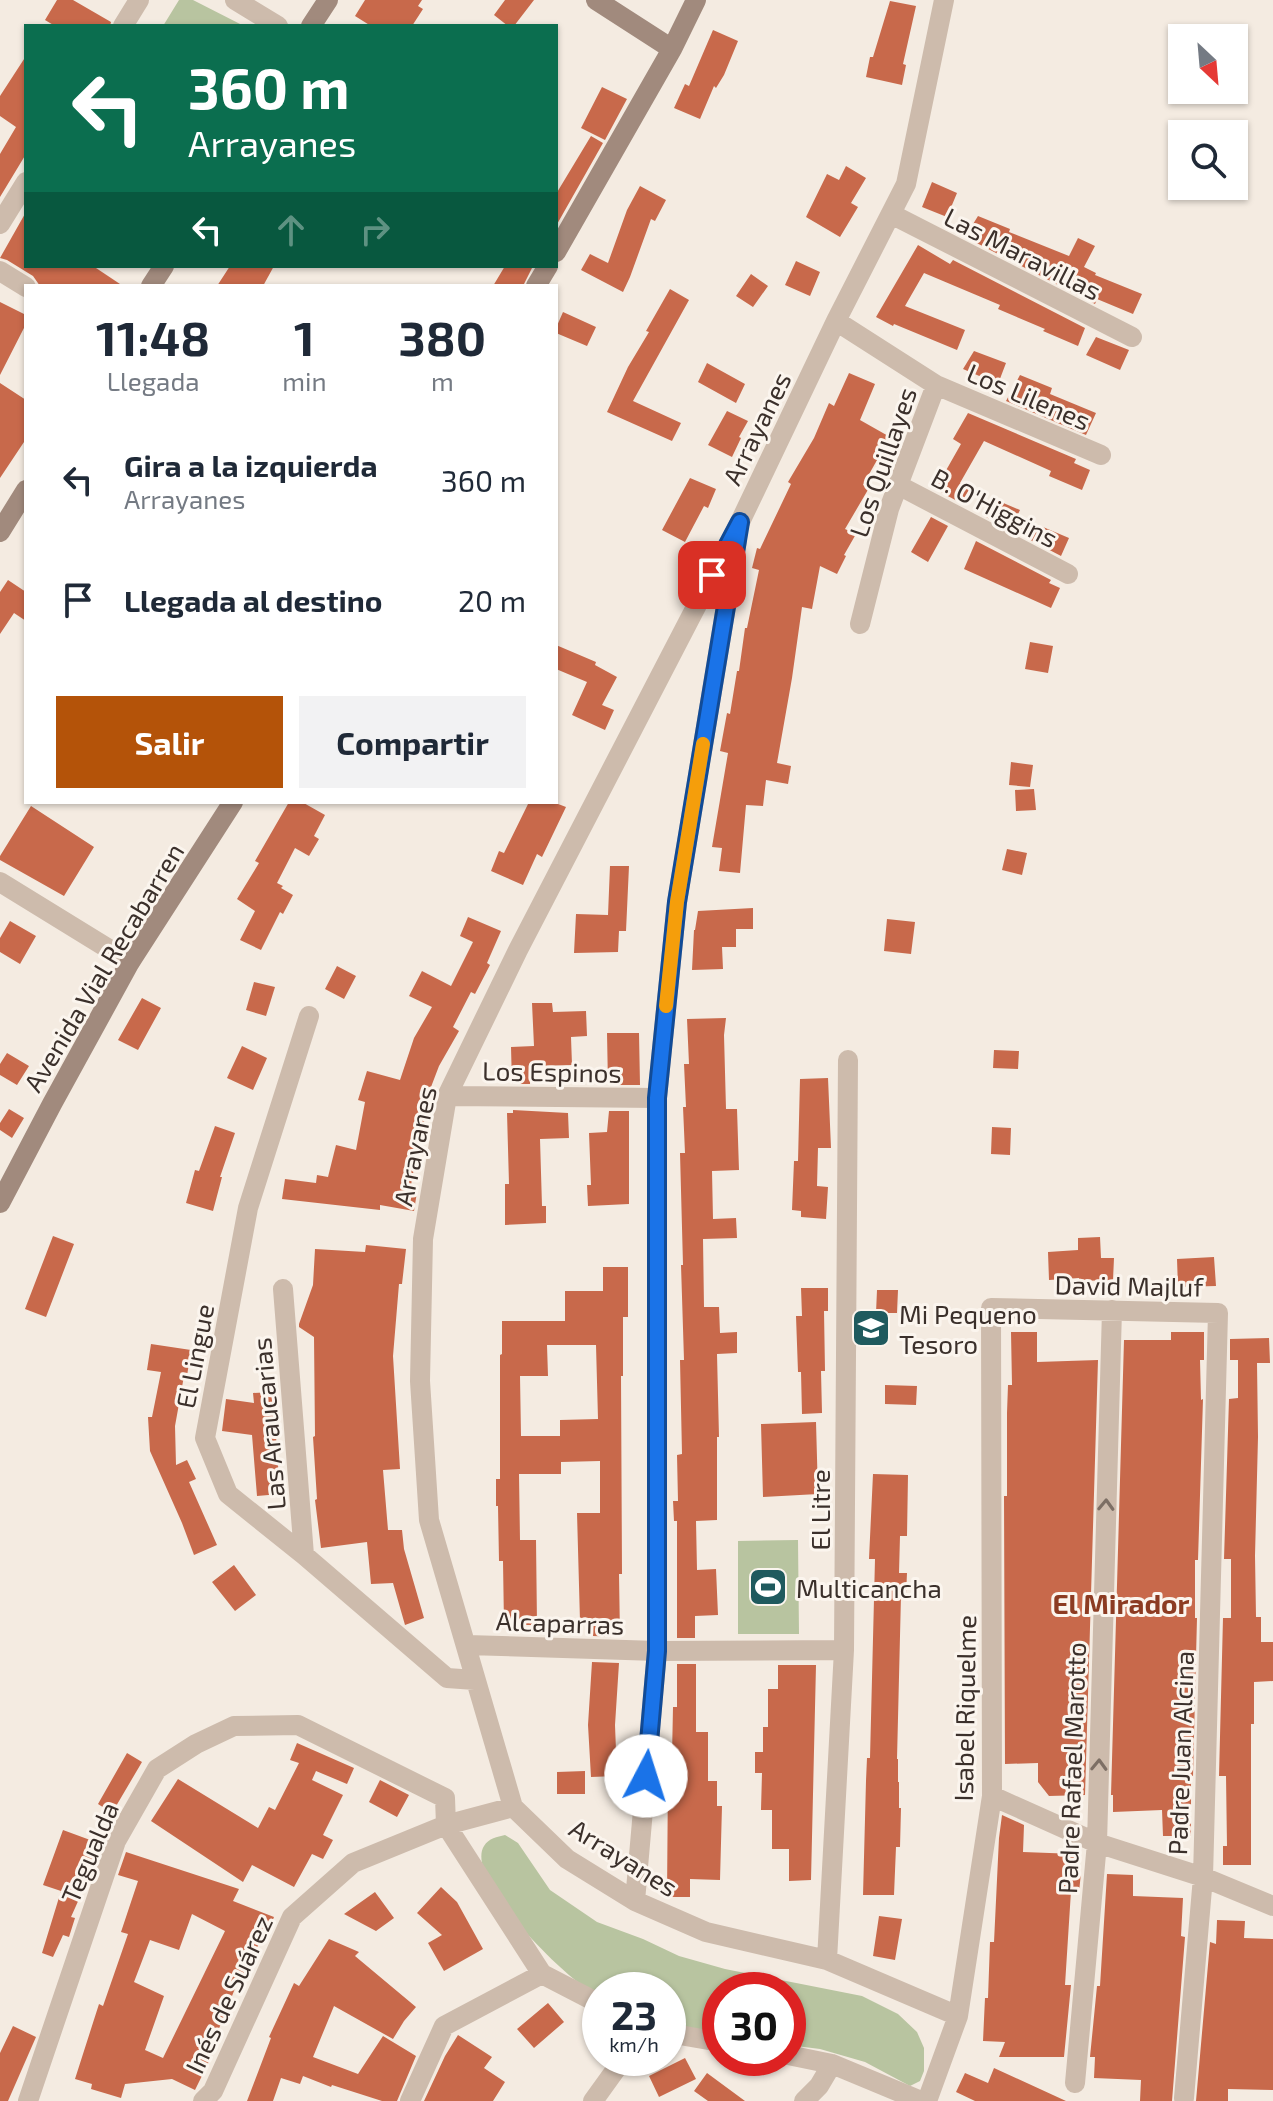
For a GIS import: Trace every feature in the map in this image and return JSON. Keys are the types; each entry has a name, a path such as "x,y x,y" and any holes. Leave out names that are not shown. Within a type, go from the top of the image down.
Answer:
{"main road":[{"path":"312,24 328,0"},
{"path":"596,0 672,49"},
{"path":"558,248 672,49 696,0"},
{"path":"0,532 24,493"},
{"name":"Avenida Vial Recabarren","path":"0,1203 130,962 232,804"}],"street":[{"path":"124,24 139,0"},
{"path":"235,0 275,24"},
{"name":"Arrayanes","path":"944,0 906,184 836,321 740,522 525,936 447,1096 423,1239 420,1381 429,1520 513,1807 567,1859 635,1901 706,1932 827,1960 958,2016"},
{"path":"0,224 24,185"},
{"name":"Las Maravillas","path":"891,214 1132,337"},
{"path":"0,271 24,286"},
{"name":"Los Quillayes","path":"836,321 936,385 889,509 860,624"},
{"name":"Los Lilenes","path":"936,385 1101,455"},
{"name":"B. O'Higgins","path":"898,485 1068,574"},
{"path":"635,1901 657,1651 657,1098 677,902 740,522"},
{"path":"0,882 130,962"},
{"name":"El Lingue","path":"309,1016 248,1208 205,1438 228,1494 447,1678 475,1680"},
{"name":"El Litre","path":"827,1960 844,1650 848,1060"},
{"name":"Los Espinos","path":"447,1096 657,1098"},
{"name":"Las Araucarias","path":"283,1289 304,1555"},
{"name":"David Majluf","path":"991,1308 1218,1313"},
{"name":"Isabel Riquelme","path":"927,2101 958,2016 992,1796 991,1308"},
{"name":"Padre Rafael Marotto","path":"1075,2083 1097,1843 1112,1310"},
{"name":"Padre Juan Alcina","path":"1184,2098 1203,1877 1218,1313"},
{"name":"Alcaparras","path":"467,1645 657,1651 844,1650"},
{"name":"Tegualda","path":"28,2101 116,1841 157,1769 196,1744 234,1726 298,1725 445,1798 446,1825"},
{"path":"992,1796 1097,1843 1203,1877 1273,1906"},
{"name":"Inés de Suárez","path":"203,2101 213,2091 292,1917 353,1863 446,1825 513,1807"},
{"path":"446,1825 542,1974 582,1995"},
{"path":"410,2101 444,2026 542,1974"},
{"path":"806,2059 832,2064 921,2101"},
{"path":"804,2101 819,2086 832,2064"},
{"path":"593,2101 611,2076"}],"green space":[{"path":"179,0 193,0 240,24 164,24"},
{"name":"Multicancha","path":"798,1540 799,1634 738,1634 738,1541"},
{"path":"505,1835 518,1843 550,1890 597,1922 679,1956 740,1972 702,1972 702,2030 686,2027 686,1972 582,1972 582,1984 566,1972 514,1919 487,1878 482,1860 484,1846"},
{"path":"806,1985 862,1996 898,2014 917,2032 924,2048 924,2071 920,2081 910,2086 865,2062 806,2047"}],"building":[{"path":"57,0 73,0 111,22 52,24 45,20"},
{"path":"365,0 422,0 418,6 423,9 413,24 368,24 355,16"},
{"path":"505,0 534,0 516,24 505,24 494,15"},
{"path":"890,1 916,6 903,64 906,65 902,85 866,77"},
{"path":"713,30 738,41 700,119 674,108 685,84 689,86"},
{"path":"24,59 24,157 0,197 0,154 16,127 0,116 0,96"},
{"path":"602,87 627,99 605,140 581,128"},
{"path":"591,136 603,143 558,222 558,191"},
{"path":"846,166 866,178 851,203 858,207 840,237 806,217 827,174 839,180"},
{"path":"932,182 957,193 947,217 922,207"},
{"path":"640,186 666,200 655,221 651,219 623,292 581,270 590,254 608,263 627,210"},
{"path":"24,216 24,268 96,268 120,284 39,284 33,276 0,258"},
{"path":"978,216 1069,256 1078,238 1095,246 1084,267 1095,275 1142,294 1133,314 1097,299 1095,304 965,237"},
{"path":"918,245 950,264 953,260 1085,328 1078,346 998,309 1000,305 924,273 905,306 965,330 957,350 876,317"},
{"path":"796,261 820,272 810,296 785,285"},
{"path":"229,268 273,268 264,284 218,284"},
{"path":"504,268 532,268 524,284 494,284"},
{"path":"751,274 768,286 753,307 736,296"},
{"path":"670,289 689,300 633,401 681,423 672,441 607,412"},
{"path":"0,302 24,314 24,328 0,375"},
{"path":"563,312 596,327 587,346 558,334"},
{"path":"1096,337 1129,350 1120,370 1086,355"},
{"path":"974,351 1006,363 998,384 963,369"},
{"path":"707,363 745,384 736,403 698,382"},
{"path":"849,373 875,384 860,420 890,437 863,485 869,488 845,529 856,534 837,574 820,566 812,609 802,607 777,763 791,766 788,784 766,780 763,806 746,805 740,873 719,871 722,848 712,847 728,753 720,751 759,570 752,568 757,548 760,549 791,484 788,482 814,438 829,403 834,406"},
{"path":"1020,375 1052,388 1050,394 1096,413 1086,435 1006,401"},
{"path":"0,383 24,399 24,442 0,478"},
{"path":"727,411 748,421 732,457 708,445"},
{"path":"968,413 1076,459 1074,463 1090,470 1082,490 1049,476 1051,471 984,441 960,483 970,488 961,503 944,494 936,488 961,444 953,439"},
{"path":"690,478 716,489 708,508 704,506 685,542 662,530"},
{"path":"994,499 1020,510 1017,516 1069,538 1061,556 986,517"},
{"path":"931,517 948,526 928,562 911,552"},
{"path":"976,541 1051,580 1049,583 1060,588 1051,608 964,569"},
{"path":"8,580 24,591 24,620 14,613 0,634 0,592"},
{"path":"1030,642 1053,646 1048,673 1025,669"},
{"path":"558,646 596,662 595,665 617,677 602,705 614,710 605,730 572,715 587,682 558,670"},
{"path":"1011,762 1033,765 1030,787 1009,785"},
{"path":"1034,789 1036,810 1016,811 1015,790"},
{"path":"288,804 306,804 325,815 314,836 319,839 309,856 295,848 277,883 293,895 283,914 280,912 261,950 240,940 255,911 237,899 259,863 255,861"},
{"path":"528,804 558,804 566,807 542,857 537,854 523,885 491,871 499,851 504,853"},
{"path":"31,806 94,847 64,896 0,860"},
{"path":"1007,849 1027,853 1022,875 1002,870"},
{"path":"610,866 629,866 626,931 619,931 618,952 574,953 576,914 608,915"},
{"path":"753,908 753,929 736,929 736,947 722,947 723,969 692,970 698,911"},
{"path":"468,917 501,931 487,963 490,965 475,994 471,992 453,1027 459,1031 431,1087 412,1167 410,1191 417,1192 414,1211 380,1205 380,1210 282,1199 285,1179 316,1183 317,1175 328,1177 336,1145 356,1150 365,1102 358,1100 367,1071 400,1080 414,1038 432,1007 409,996 422,971 451,986 473,942 460,936"},
{"path":"887,919 915,922 911,954 884,951"},
{"path":"10,921 36,936 20,964 0,952 0,938"},
{"path":"337,966 356,976 344,999 325,989"},
{"path":"254,982 275,987 266,1016 246,1010"},
{"path":"142,998 161,1008 138,1050 118,1040"},
{"path":"532,1003 552,1003 553,1012 586,1011 587,1036 571,1037 572,1065 530,1066 530,1084 512,1084 511,1047 534,1046"},
{"path":"726,1018 726,1109 737,1109 739,1170 712,1171 713,1219 736,1218 737,1238 703,1239 704,1307 719,1307 720,1333 737,1332 737,1353 717,1354 717,1520 696,1521 697,1570 716,1569 718,1615 695,1616 695,1638 677,1638 677,1521 674,1521 673,1501 678,1501 677,1455 682,1454 680,1360 684,1360 680,1153 685,1153 683,1107 686,1107 684,1064 689,1064 687,1019"},
{"path":"607,1033 639,1033 640,1085 608,1085"},
{"path":"242,1046 267,1058 253,1090 227,1078"},
{"path":"994,1050 1019,1051 1018,1069 993,1068"},
{"path":"7,1053 29,1066 17,1085 0,1075 0,1064"},
{"path":"828,1078 831,1148 818,1148 817,1186 828,1187 826,1219 801,1217 801,1211 792,1210 794,1161 798,1161 800,1079"},
{"path":"9,1109 24,1118 12,1138 0,1130 0,1123"},
{"path":"513,1110 568,1113 569,1138 540,1139 542,1206 546,1206 546,1223 505,1225 505,1184 509,1184 507,1113 513,1113"},
{"path":"609,1111 629,1111 629,1204 588,1206 587,1185 591,1185 589,1133 607,1132"},
{"path":"215,1126 235,1133 220,1177 213,1211 186,1203 195,1170 199,1171"},
{"path":"992,1127 1011,1128 1010,1155 991,1154"},
{"path":"53,1236 74,1244 46,1317 25,1309"},
{"path":"1100,1237 1101,1258 1114,1258 1113,1280 1049,1280 1048,1252 1078,1250 1078,1238"},
{"path":"366,1245 406,1249 402,1284 399,1284 393,1356 400,1469 383,1470 388,1530 402,1530 404,1549 424,1618 405,1625 393,1583 371,1584 367,1542 321,1548 315,1500 314,1337 299,1324 313,1285 315,1249 365,1252"},
{"path":"1214,1257 1216,1286 1178,1287 1177,1259"},
{"path":"603,1267 628,1267 628,1317 623,1317 621,1376 620,1637 593,1636 590,1634 590,1621 580,1621 577,1513 600,1513 600,1461 561,1462 561,1474 519,1474 520,1540 536,1540 537,1625 504,1625 503,1561 499,1561 496,1506 496,1479 500,1479 502,1321 565,1321 565,1291 603,1291","holes":["547,1345 596,1345 598,1419 560,1420 560,1436 521,1436 520,1376 548,1376"]},
{"path":"801,1288 828,1288 828,1311 824,1311 825,1371 821,1371 822,1413 802,1414 796,1316 802,1316"},
{"path":"877,1290 898,1290 897,1313 876,1313"},
{"path":"1011,1332 1037,1332 1037,1362 1098,1360 1085,1795 1049,1796 1038,1782 1038,1763 1005,1764 1004,1496 1007,1496 1008,1385 1012,1385"},
{"path":"1171,1332 1204,1332 1204,1360 1200,1360 1203,1399 1198,1560 1195,1560 1197,1618 1191,1836 1163,1836 1162,1810 1113,1812 1111,1795 1124,1340 1171,1340"},
{"path":"1269,1338 1270,1363 1257,1363 1255,1556 1256,1617 1261,1617 1261,1642 1273,1642 1273,1681 1254,1682 1251,1865 1223,1865 1223,1846 1227,1846 1226,1776 1219,1776 1223,1618 1231,1618 1231,1559 1224,1559 1229,1399 1238,1398 1238,1360 1230,1360 1230,1339"},
{"path":"151,1344 191,1350 175,1426 176,1465 187,1460 196,1479 189,1482 217,1545 194,1555 150,1451 148,1417 152,1417 161,1372 147,1370"},
{"path":"885,1385 917,1386 916,1405 885,1404"},
{"path":"273,1392 280,1494 257,1496 252,1435 222,1431 226,1399 254,1403 253,1393"},
{"path":"816,1422 818,1494 763,1497 761,1424"},
{"path":"873,1474 908,1475 907,1536 900,1536 899,1573 907,1573 906,1595 901,1595 897,1759 901,1808 894,1895 863,1895 875,1559 869,1559"},
{"path":"234,1565 256,1595 235,1611 212,1582"},
{"path":"592,1662 619,1663 615,1725 617,1776 591,1777 588,1725"},
{"path":"677,1664 696,1664 696,1732 708,1732 708,1781 717,1781 717,1806 722,1806 720,1880 690,1879 690,1897 667,1897 668,1775 661,1775 662,1756 672,1756"},
{"path":"778,1665 816,1665 811,1880 789,1881 789,1849 772,1849 772,1810 761,1810 762,1773 755,1773 755,1752 763,1752 763,1727 768,1727 768,1689 778,1689"},
{"path":"297,1743 354,1768 347,1784 316,1771 312,1780 343,1795 323,1835 333,1840 323,1859 312,1854 294,1887 252,1865 243,1882 151,1821 178,1779 258,1828 269,1807 275,1810 299,1763 290,1760"},
{"path":"127,1753 142,1762 112,1813 98,1804"},
{"path":"585,1771 585,1794 557,1794 557,1772"},
{"path":"380,1780 409,1795 397,1817 369,1802"},
{"path":"1002,1815 1024,1825 1023,1852 1076,1854 1075,1873 1081,1873 1079,1892 1071,1891 1065,1985 1071,1985 1064,2057 999,2057 1005,2042 983,2041 990,1942 994,1942"},
{"path":"63,1830 101,1844 71,1917 75,1918 69,1937 63,1935 53,1957 42,1953 61,1891 43,1885"},
{"path":"126,1852 239,1889 233,1901 274,1917 243,1977 240,1976 218,2031 223,2033 195,2090 172,2079 125,2084 121,2098 91,2089 92,2084 75,2079 99,2004 103,2006 128,1934 121,1932 138,1881 118,1875","holes":["192,1914 225,1931 163,2058 145,2050 164,1996 134,1982 150,1940 179,1950"]},
{"path":"1107,1874 1133,1875 1133,1896 1183,1898 1181,1936 1185,1937 1172,2101 1140,2101 1141,2080 1094,2078 1095,2057 1090,2057 1097,1986 1100,1986"},
{"path":"441,1887 457,1902 483,1949 444,1971 428,1943 442,1935 417,1913"},
{"path":"375,1892 394,1918 376,1931 344,1914"},
{"path":"879,1916 902,1919 895,1960 873,1956"},
{"path":"1217,1920 1245,1921 1244,1938 1273,1939 1273,2090 1228,2089 1228,2101 1196,2101 1210,1942 1216,1944"},
{"path":"329,1939 359,1952 355,1956 416,2007 393,2039 334,2006 313,2057 358,2074 383,2036 416,2056 397,2101 382,2101 303,2076 300,2084 281,2078 273,2101 247,2101 269,2037 294,1983 299,1986"},
{"path":"548,2003 564,2022 534,2048 517,2029"},
{"path":"13,2026 36,2037 8,2101 0,2101 0,2053"},
{"path":"458,2035 492,2057 484,2068 505,2082 493,2101 424,2101"},
{"path":"686,2060 696,2079 659,2097 649,2076 686,2076"},
{"path":"994,2068 1066,2101 975,2101 956,2092 965,2073 988,2083"},
{"path":"705,2076 711,2076 745,2101 708,2101 694,2091"}],"slow traffic":[{"path":"666,1006 677,902 703,744"}],"place":[{"name":"Mi Pequeno Tesoro","path":"871,1328"},
{"name":"Multicancha","path":"768,1587"}],"district":[{"name":"El Mirador","path":"1121,1603"}],"route":[{"path":"646,1776 657,1651 657,1098 677,902 740,522 712,575"}]}
